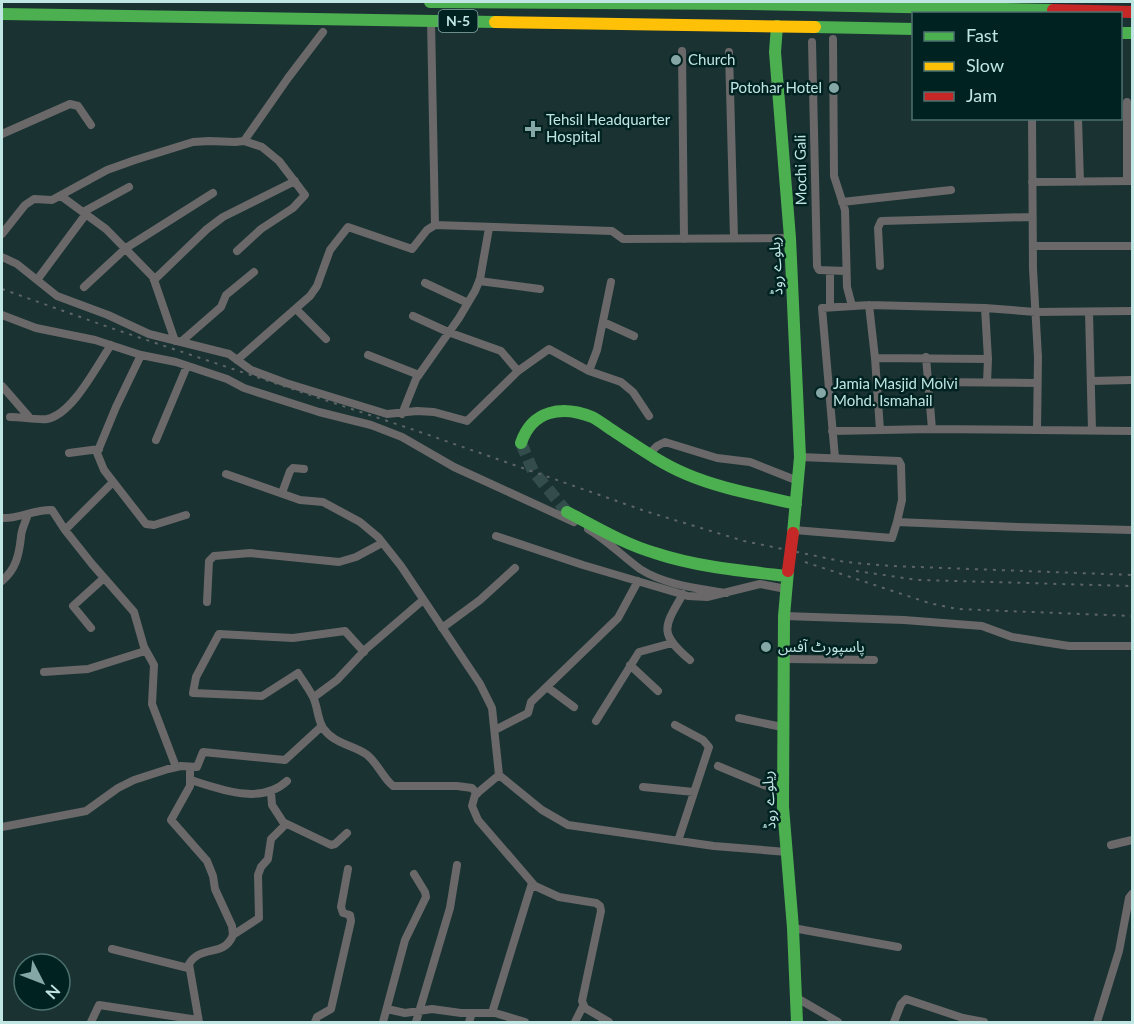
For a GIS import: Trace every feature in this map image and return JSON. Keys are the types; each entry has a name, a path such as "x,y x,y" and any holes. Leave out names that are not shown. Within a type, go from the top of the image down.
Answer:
{"main road":[{"name":"N-5","path":"430,2 748,4 1132,12"},
{"name":"N-5","path":"2,14 38,8 432,20 912,29"},
{"name":"ریلوے روڈ","path":"777,26 775,52 790,238 800,457 784,616 782,727 783,793 797,1023"},
{"path":"521,444 523,432 539,415 568,412 590,416 673,469 726,488 796,504"},
{"path":"567,512 666,557 787,579"}],"street":[{"path":"432,20 435,225"},
{"path":"244,141 323,32"},
{"path":"832,39 834,176 845,210 847,287 852,306"},
{"name":"Mochi Gali","path":"812,42 817,266 819,270 830,271"},
{"path":"682,51 684,239"},
{"path":"729,52 734,238"},
{"path":"1032,182 1130,181 1127,102"},
{"path":"2,134 70,104 78,106 91,124"},
{"path":"1032,120 1037,430"},
{"path":"1078,120 1080,182"},
{"path":"2,234 30,201 34,199 52,200 107,170 193,142 244,141 269,152 279,160 305,195 302,201 261,229 237,251"},
{"path":"154,280 207,229 223,217 295,181"},
{"path":"37,280 85,213 129,187"},
{"path":"842,202 951,190"},
{"path":"84,287 126,248 213,193"},
{"path":"61,196 106,229 154,280 179,341"},
{"path":"880,266 878,228 881,221 1032,217"},
{"path":"237,360 296,309 317,286 330,250 348,227 412,249 427,230 435,225 612,231 623,239 790,238"},
{"path":"402,414 419,375 468,303 479,281 489,228"},
{"path":"1033,246 1132,246"},
{"path":"2,257 17,264 57,296 108,315 149,334 229,354 251,370 376,412 392,415 417,411 434,412 467,421 518,371 549,349 589,370 621,382 633,392 649,416"},
{"path":"830,306 830,271 846,271"},
{"path":"179,341 221,307 226,295 254,272"},
{"path":"479,281 540,289"},
{"path":"589,370 597,350 611,282"},
{"path":"425,283 468,303"},
{"path":"835,458 822,308 869,305 985,308 1036,312 1132,311"},
{"path":"869,305 880,430"},
{"path":"985,308 987,382"},
{"path":"296,309 326,339"},
{"path":"1089,312 1092,430"},
{"path":"2,315 36,328 111,345 187,366 227,379 244,388 319,412 371,424 402,437 454,467 591,531 604,538 623,556 655,576 678,584 726,593"},
{"path":"413,316 448,332 501,351 518,371"},
{"path":"603,322 634,336"},
{"path":"10,417 48,418 63,412 82,389 111,345"},
{"path":"141,355 97,453 101,466 146,524 154,525 186,515"},
{"path":"368,355 419,375"},
{"path":"926,357 932,429"},
{"path":"875,358 988,359"},
{"path":"156,440 187,366"},
{"path":"1090,381 1132,380"},
{"path":"928,382 1037,384"},
{"path":"2,386 29,417"},
{"path":"832,431 932,429 1132,431"},
{"path":"649,454 665,442 717,458 750,462 798,481"},
{"path":"69,453 99,449"},
{"path":"793,531 892,538 902,500 902,465 899,461 800,457"},
{"path":"282,493 290,471 293,468 304,470"},
{"path":"226,474 305,501 323,502 360,522 382,543 401,566 480,684 492,708 499,775 542,810 568,825 678,841 787,852"},
{"path":"65,530 113,482"},
{"path":"2,518 9,519 52,510 65,530 134,612 145,651 154,665 152,704 176,767"},
{"path":"2,580 17,561 21,536 28,514"},
{"path":"897,522 1132,530"},
{"path":"496,536 683,594 707,597 787,579"},
{"path":"207,602 209,561 214,556 250,553 339,562 356,557 382,543"},
{"path":"442,628 480,600 515,568"},
{"path":"91,627 74,606 104,578"},
{"path":"495,730 528,713 531,702 618,618 638,581"},
{"path":"683,594 668,621 667,633 672,643 690,660"},
{"path":"314,698 337,680 364,652 423,600"},
{"path":"784,616 904,620 982,627 1012,637 1069,646 1132,646"},
{"path":"364,652 345,631 293,638 219,634 196,676 193,693 262,696 298,673 314,698 322,726 335,740 365,754 374,761 393,786 457,786 472,788 477,794"},
{"path":"596,721 641,651 672,643"},
{"path":"44,672 88,669 145,651"},
{"path":"784,659 874,660"},
{"path":"630,665 658,692"},
{"path":"547,687 574,707"},
{"path":"739,718 782,727"},
{"path":"675,725 708,745 678,841"},
{"path":"2,827 86,811 126,783 176,767 197,767 203,752 285,760 322,726"},
{"path":"718,766 783,793"},
{"path":"92,1023 99,1005 199,1021 188,968 195,956 225,947 233,935 232,927 215,889 210,866 171,820 189,790 190,767"},
{"path":"499,775 477,794 472,803 475,815 532,883 559,897 596,903 600,906 601,911 582,1001 583,1006 575,1023"},
{"path":"191,780 223,790 250,793 271,792 287,781"},
{"path":"644,787 694,792"},
{"path":"271,792 272,805 285,823 331,844 335,844 347,833"},
{"path":"233,935 259,918 258,875 268,859 271,839 285,823"},
{"path":"1111,845 1132,840"},
{"path":"416,1023 450,908 457,865"},
{"path":"315,1023 317,1017 331,1009 336,996 351,921 350,915 344,913 341,907 348,869"},
{"path":"383,1023 405,940 426,897 414,874"},
{"path":"492,1013 532,883"},
{"path":"1097,1023 1128,929 1129,898 1132,894"},
{"path":"793,928 898,947"},
{"path":"112,950 188,968"},
{"path":"797,998 838,1023"},
{"path":"894,1023 901,1004 906,999 984,1023"},
{"path":"583,1006 609,1023"},
{"path":"387,1009 405,1013 432,1009 492,1013 525,1023"},
{"path":"470,1023 472,1013"}],"tunnel":[{"path":"521,443 533,471 567,512"}],"railway":[{"path":"2,289 648,512 744,541 845,562 891,566 1132,575"},
{"path":"805,562 929,603 957,609 1132,616"},
{"path":"856,571 918,580 1132,586"}],"traffic: fast":[{"path":"430,2 748,4 1053,10"},
{"path":"2,14 495,22"},
{"path":"777,26 775,52 790,238 800,457 793,533"},
{"path":"815,27 912,29"},
{"path":"1122,33 1132,33"},
{"path":"521,443 526,432 540,417 559,411 581,413 592,417 667,465 686,474 726,488 796,504"},
{"path":"567,512 621,540 671,558 720,568 787,576"},
{"path":"788,571 784,616 783,807 793,928 797,1022"}],"traffic: slow":[{"path":"495,22 815,27"}],"traffic: jam":[{"path":"1053,10 1132,12"},
{"path":"788,571 793,533"}],"place":[{"name":"Church","path":"676,60"},
{"name":"Potohar Hotel","path":"834,88"},
{"name":"Tehsil Headquarter Hospital","path":"533,129"},
{"name":"Jamia Masjid Molvi Mohd. Ismahail","path":"821,393"},
{"name":"پاسپورٹ آفس","path":"766,647"}]}
